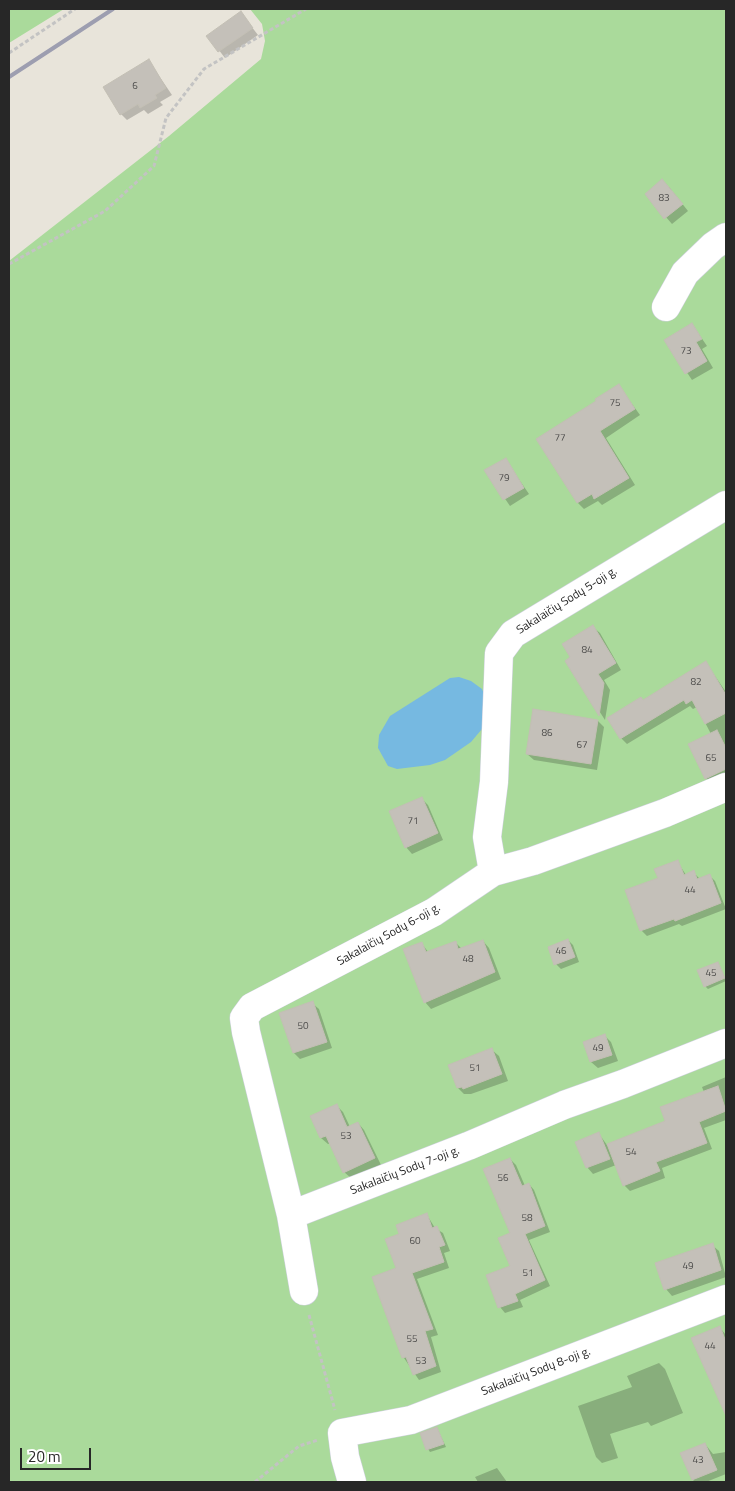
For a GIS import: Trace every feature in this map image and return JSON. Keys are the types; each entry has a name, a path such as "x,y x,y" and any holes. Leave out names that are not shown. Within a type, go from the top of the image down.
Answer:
{"street":[{"path":"666,307 685,273 713,246 726,237"},
{"name":"Sakalaičių Sodų 5-oji g.","path":"493,872 487,837 494,782 499,653 513,634 726,505"},
{"name":"Sakalaičių Sodų 6-oji g.","path":"291,1215 246,1032 244,1018 252,1007 434,912 493,872 533,860 666,813 726,787"},
{"name":"Sakalaičių Sodų 7-oji g.","path":"291,1215 468,1146 564,1105 624,1084 726,1043"},
{"path":"291,1215 304,1291"},
{"name":"Sakalaičių Sodų 8-oji g.","path":"342,1433 411,1420 726,1299"},
{"path":"342,1433 345,1457 352,1482"}],"path":[{"path":"9,53 75,9"},
{"path":"9,264 105,211 154,166 166,118 204,69 306,9"},
{"path":"255,1482 299,1446 342,1433 310,1322 304,1291"}],"green space":[{"path":"9,9 64,9 9,43"},
{"path":"250,9 726,9 726,1482 9,1482 9,261 169,136 261,59 265,41 262,24"}],"water":[{"path":"459,677 471,681 482,689 488,704 488,716 482,729 471,742 445,760 430,765 397,769 388,766 378,748 379,735 390,716 450,678"}],"building":[{"path":"241,11 253,28 218,52 206,36"},
{"path":"149,59 166,88 155,95 157,98 140,108 138,104 120,115 103,87"},
{"path":"662,179 683,204 664,219 645,194"},
{"path":"692,323 702,339 696,342 707,361 685,374 664,340"},
{"path":"619,384 635,409 600,431 629,478 594,499 592,494 577,503 536,439"},
{"path":"506,458 524,488 503,500 484,470"},
{"path":"593,625 616,663 598,674 604,683 599,716 565,661 570,657 562,644"},
{"path":"706,661 726,695 726,713 705,724 692,700 686,704 684,700 620,739 607,718 641,697 643,700"},
{"path":"533,709 598,720 591,764 526,754"},
{"path":"717,730 726,748 726,769 705,779 688,744"},
{"path":"422,797 438,833 405,848 389,811"},
{"path":"678,860 684,875 694,870 697,879 710,874 721,903 675,921 674,919 640,931 625,890 658,878 654,869"},
{"path":"568,939 575,957 554,965 548,947"},
{"path":"483,940 495,972 424,1003 403,949 422,942 426,952 456,941 458,949"},
{"path":"718,962 725,978 704,987 697,970"},
{"path":"313,1001 327,1042 293,1053 279,1013"},
{"path":"605,1034 612,1055 590,1062 583,1042"},
{"path":"492,1048 502,1074 463,1089 462,1087 457,1088 448,1065"},
{"path":"718,1086 726,1111 699,1122 707,1143 656,1162 660,1171 623,1186 607,1144 665,1121 660,1107"},
{"path":"337,1104 347,1127 358,1122 375,1158 343,1173 326,1136 320,1138 310,1116"},
{"path":"599,1132 610,1159 586,1168 575,1142"},
{"path":"510,1158 522,1186 529,1183 545,1226 525,1234 545,1280 515,1294 518,1301 498,1308 486,1275 510,1266 498,1238 510,1233 483,1169"},
{"path":"427,1213 432,1228 437,1226 445,1245 439,1247 444,1262 412,1273 433,1329 425,1331 436,1366 413,1375 406,1357 402,1358 372,1277 396,1268 385,1239 399,1234 396,1225"},
{"path":"713,1243 721,1270 664,1290 655,1263"},
{"path":"720,1326 726,1342 726,1416 691,1338"},
{"path":"437,1427 444,1444 426,1450 420,1433"},
{"path":"705,1443 717,1470 692,1480 680,1453"}],"railway":[{"path":"9,77 113,9"}]}
